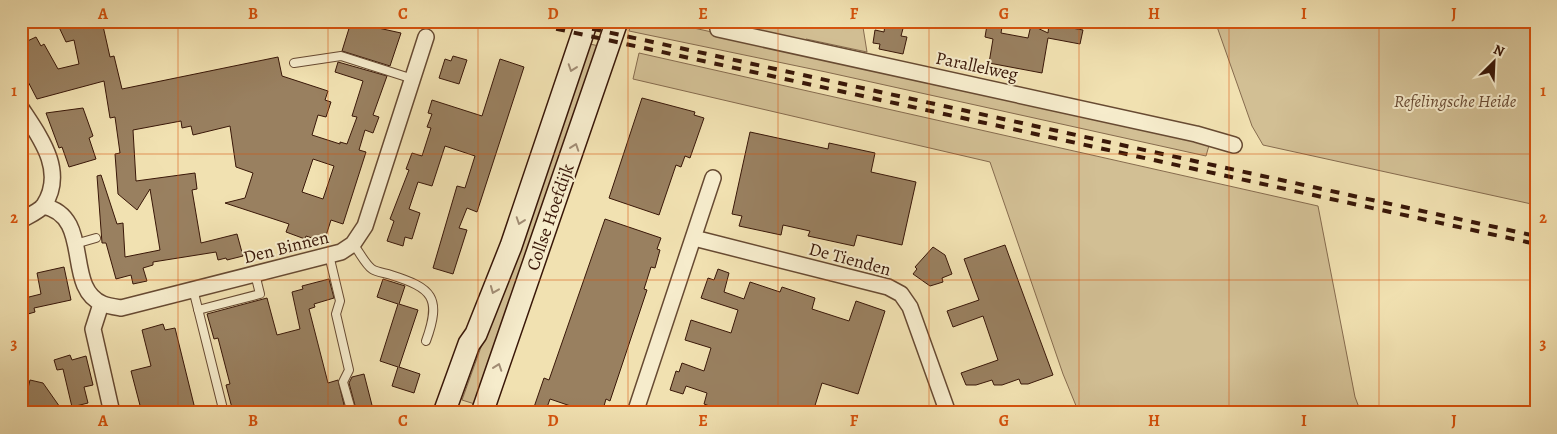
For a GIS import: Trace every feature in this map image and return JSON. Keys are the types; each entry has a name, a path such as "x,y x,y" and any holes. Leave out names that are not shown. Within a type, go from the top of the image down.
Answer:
{"main road":[{"name":"Collse Hoefdijk","path":"444,413 469,344 476,334 511,246 587,21"},
{"name":"Collse Hoefdijk","path":"482,413 618,21"},
{"name":"Collse Hoefdijk","path":"453,413 475,347 476,334"}],"street":[{"name":"Parallelweg","path":"717,21 718,29 1196,134 1234,146"},
{"name":"Den Binnen","path":"101,304 121,308 341,252 353,244 366,226 426,37"},
{"path":"21,108 42,140 50,161 54,183 43,206 21,220"},
{"path":"635,413 713,178"},
{"path":"43,206 53,208 70,224 85,288 101,304 94,329 112,413"},
{"name":"De Tienden","path":"694,238 888,287 901,294 910,307 948,413"}],"lane":[{"path":"294,62 341,56 413,79"},
{"path":"75,244 96,238"},
{"path":"353,244 372,269 418,284 428,294 434,306 434,319 426,341"},
{"path":"329,255 340,301 336,314 349,370 343,382 352,413"},
{"path":"198,310 260,294 255,274"},
{"path":"193,290 224,413"}],"green space":[{"path":"632,21 662,21 1210,142 1206,156 826,72 629,31"},
{"path":"729,21 862,21 867,52 806,39 805,43 736,26"},
{"name":"Refelingsche Heide","path":"1215,21 1536,21 1536,205 1263,145 1252,126"},
{"path":"590,44 599,46 478,405 462,400"},
{"path":"639,53 1318,206 1355,397 1360,410 1309,407 1079,413 1063,374 990,162 633,79"}],"building":[{"path":"891,21 905,21 901,36 907,37 903,54 879,49 880,44 873,43 875,30 884,32 885,25 890,26"},
{"path":"95,22 96,28 103,26 110,57 114,56 122,89 278,57 282,76 328,91 325,100 331,102 326,117 318,115 312,135 340,144 340,142 347,144 357,117 352,116 363,81 335,72 338,62 387,76 373,115 379,117 373,133 365,130 359,150 366,152 343,224 331,220 324,242 306,236 305,239 286,232 289,224 225,203 245,198 253,173 236,167 230,126 193,135 191,126 182,128 181,121 133,130 136,181 195,173 197,189 192,190 201,243 237,234 243,256 218,260 216,252 153,262 153,265 143,268 147,281 133,284 131,275 116,279 106,243 102,243 97,176 101,175 117,224 123,223 125,257 160,250 150,189 137,210 118,194 115,154 120,153 115,117 110,118 104,81 37,99 21,68 21,44 36,37 41,46 44,44 58,69 79,64 74,40 66,42 58,25","holes":["313,159 334,166 323,199 302,192"]},
{"path":"351,22 401,33 390,66 342,51"},
{"path":"1049,24 1083,30 1080,44 1048,38 1042,73 989,63 993,39 985,37 987,25 1002,27 1001,33 1028,38 1031,25 1048,33"},
{"path":"453,56 467,60 459,84 439,78 445,59 451,61"},
{"path":"500,59 524,67 477,212 467,208 459,228 467,230 453,274 433,268 457,186 465,188 475,156 445,146 432,186 418,182 409,209 420,213 412,239 405,237 403,246 387,241 394,221 390,219 409,170 406,169 412,153 422,156 431,128 427,127 432,114 428,113 432,100 482,116"},
{"path":"642,98 695,112 694,115 704,118 690,158 685,156 681,167 676,165 659,215 609,198"},
{"path":"83,108 93,136 89,138 96,159 69,167 62,147 59,148 46,113"},
{"path":"750,132 828,149 829,143 875,153 871,172 916,182 902,245 857,235 854,246 808,236 810,231 783,225 781,235 739,226 742,216 732,214"},
{"path":"605,219 661,238 657,249 660,250 655,268 651,267 644,289 647,290 610,401 606,399 602,413 591,413 550,399 545,413 532,413 544,378 549,380"},
{"path":"1005,245 1053,375 1028,384 1021,384 1019,379 1002,385 994,385 992,380 976,385 966,385 961,373 998,360 983,316 953,327 947,311 979,300 964,259"},
{"path":"933,247 945,255 952,274 942,278 943,282 930,286 913,274 917,269 915,267"},
{"path":"64,267 71,300 34,308 35,312 21,316 21,299 41,294 37,273"},
{"path":"718,269 729,273 724,292 744,299 750,282 780,292 782,287 815,298 812,309 849,321 856,301 885,311 858,394 822,383 813,412 803,409 802,413 729,413 704,404 707,393 686,386 683,394 670,390 676,371 679,372 682,363 704,371 711,348 685,340 691,320 731,333 738,310 701,298 708,278 714,280"},
{"path":"329,279 334,298 314,304 315,307 309,309 328,383 338,380 346,413 237,413 235,407 232,408 226,385 230,384 218,338 214,339 207,314 267,298 277,335 300,329 292,292 303,289 302,286"},
{"path":"383,279 405,286 399,304 418,310 399,367 420,374 414,393 392,386 398,367 380,361 398,304 377,297"},
{"path":"163,324 165,330 175,328 196,413 142,413 131,371 151,366 142,330"},
{"path":"70,355 72,360 86,356 93,385 84,387 88,403 72,407 63,369 57,370 54,360"},
{"path":"364,374 374,413 357,413 349,383 352,377"},
{"path":"30,380 43,383 62,410 50,413 22,413"}],"railway":[{"path":"521,21 1536,244"},
{"path":"557,21 1536,236"}]}
